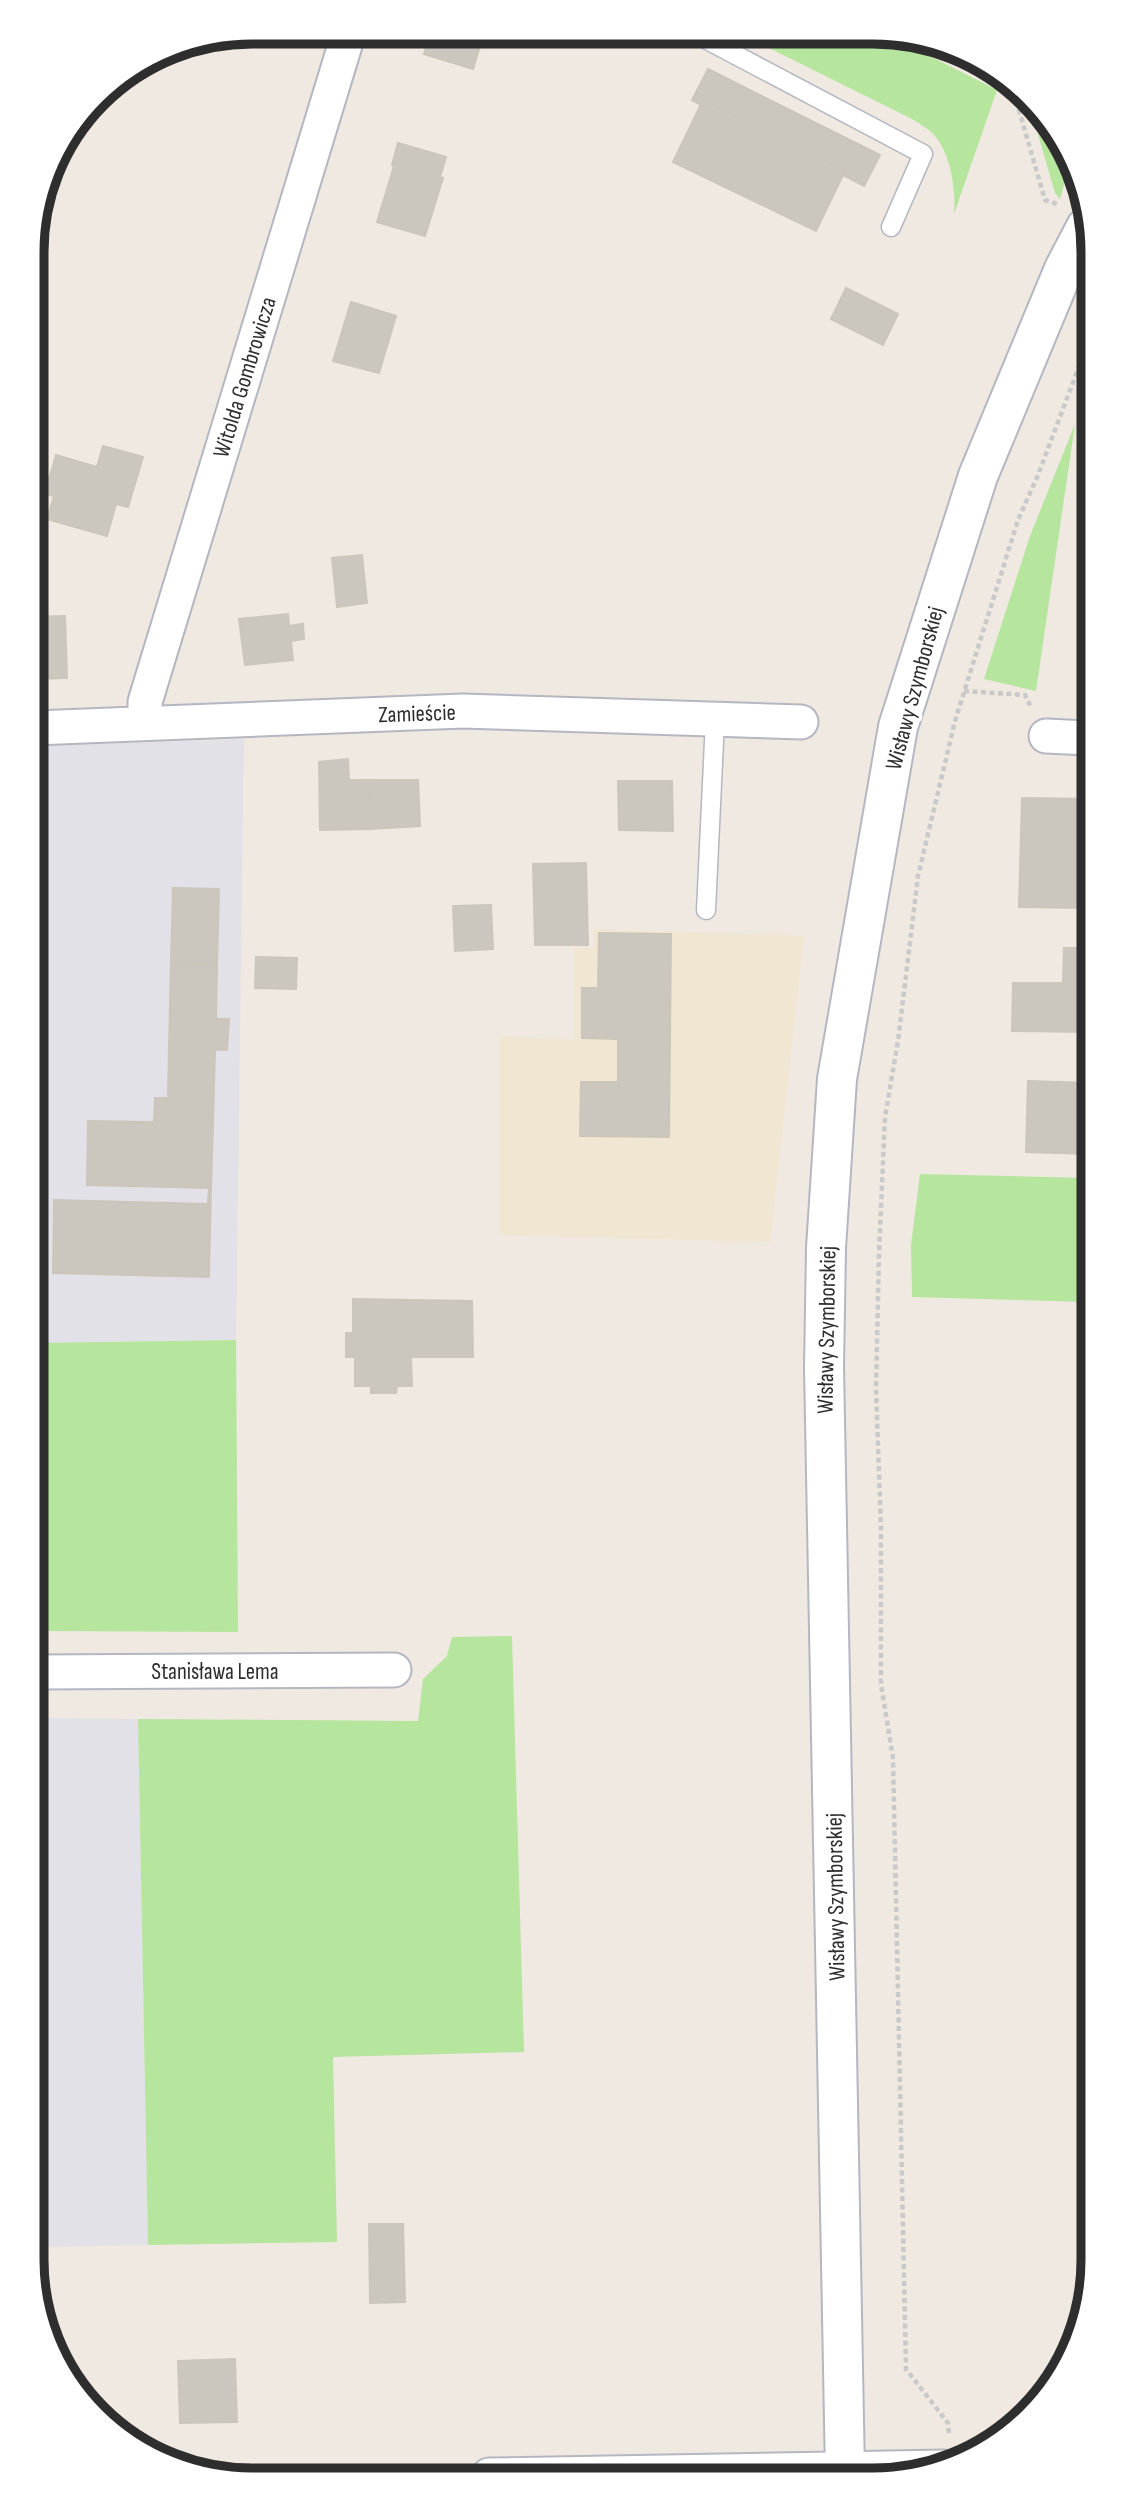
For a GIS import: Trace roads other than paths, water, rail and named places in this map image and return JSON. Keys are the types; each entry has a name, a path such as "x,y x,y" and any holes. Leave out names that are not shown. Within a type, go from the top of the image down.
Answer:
{"main road":[{"name":"Wisławy Szymborskiej","path":"845,2468 824,1367 827,1248 837,1079 898,727 978,476 1064,269 1076,217"}],"street":[{"name":"Witolda Gombrowicza","path":"145,722 145,702 345,44"},
{"name":"Zamieście","path":"44,727 463,711 801,722"},
{"path":"1046,736 1081,738"},
{"name":"Stanisława Lema","path":"44,1672 394,1670"},
{"path":"861,2468 947,2452"}],"lane":[{"path":"715,44 923,154 891,227"},
{"path":"706,910 715,720"}]}
